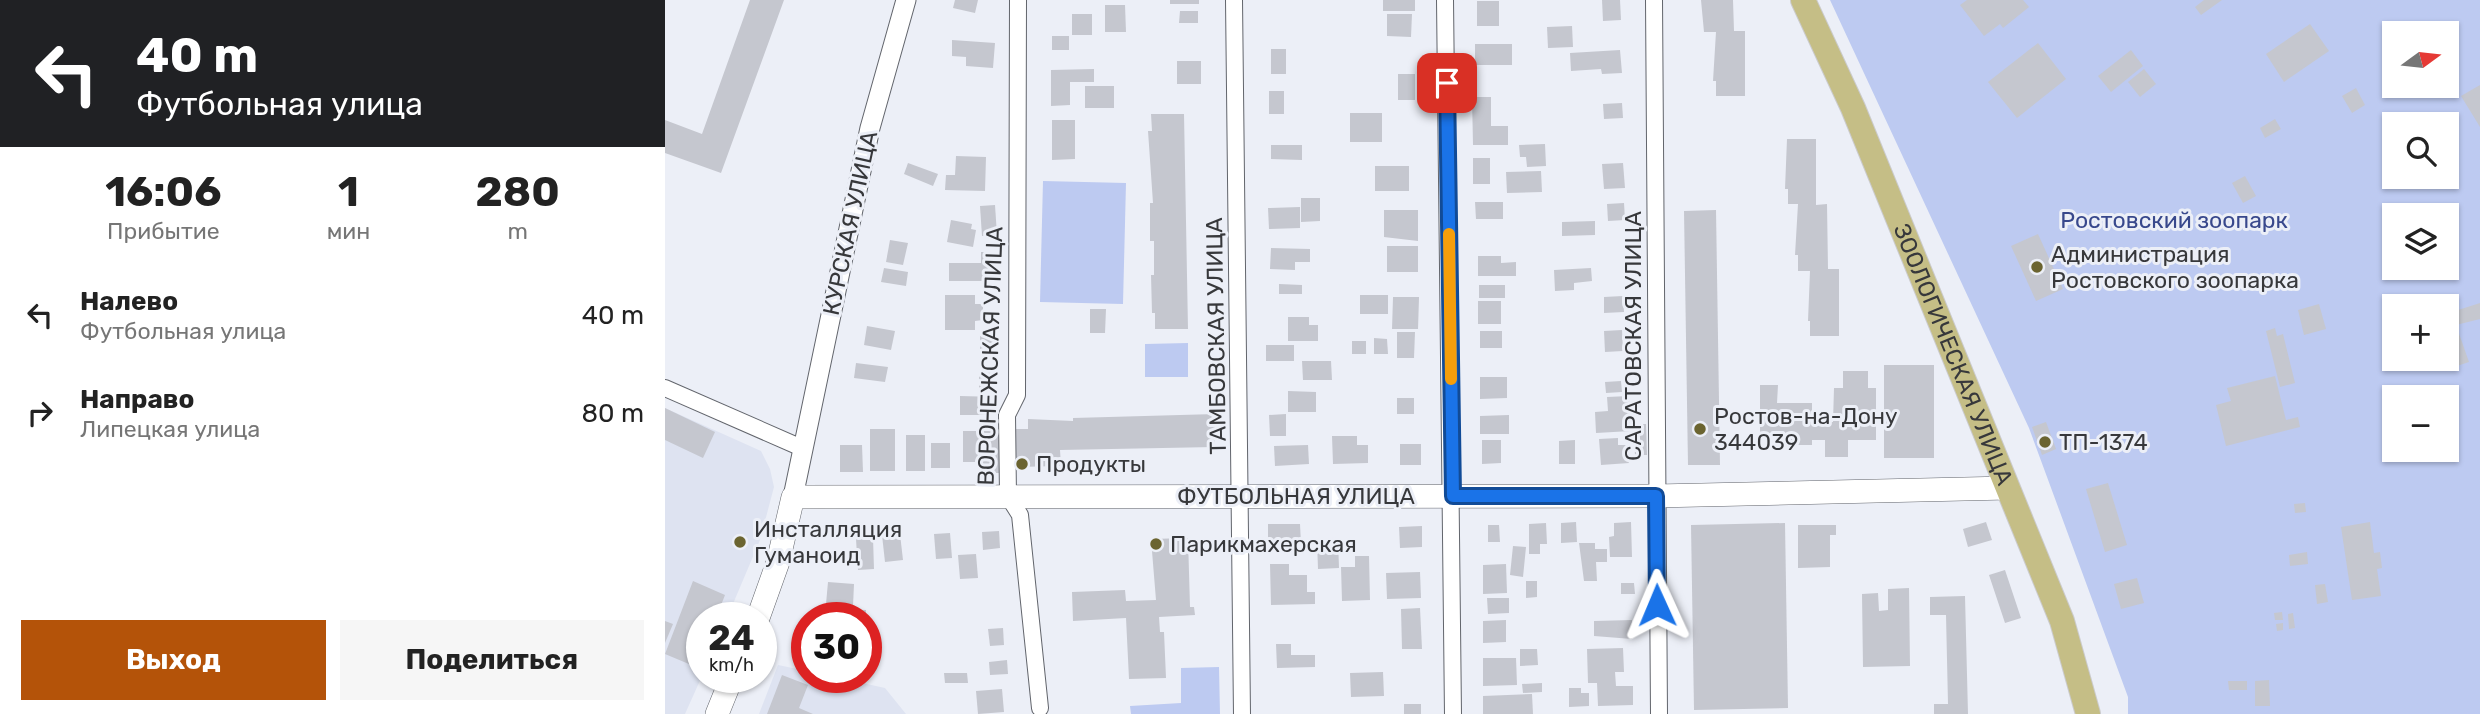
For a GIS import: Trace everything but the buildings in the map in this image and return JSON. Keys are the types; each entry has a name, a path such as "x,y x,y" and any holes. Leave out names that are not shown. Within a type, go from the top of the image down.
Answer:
{"main road":[{"name":"ЗООЛОГИЧЕСКАЯ УЛИЦА","path":"1803,0 1859,120 2062,621 2088,714"},
{"name":"ФУТБОЛЬНАЯ УЛИЦА","path":"793,497 1656,496 2008,488"},
{"name":"КУРСКАЯ УЛИЦА","path":"764,602 778,562 793,497"},
{"path":"717,714 726,693"}],"street":[{"name":"КУРСКАЯ УЛИЦА","path":"793,497 870,128 906,0"},
{"name":"ВОРОНЕЖСКАЯ УЛИЦА","path":"1018,0 1017,396 1007,415 1008,496 1020,515 1040,708"},
{"name":"ТАМБОВСКАЯ УЛИЦА","path":"1234,0 1242,714"},
{"path":"1445,0 1453,496 1453,714"},
{"name":"САРАТОВСКАЯ УЛИЦА","path":"1654,0 1658,714"},
{"path":"665,388 802,448"}],"shaded area":[{"path":"665,408 761,451 770,469 774,487 760,540 734,602 686,602 686,693 694,693 685,714 665,714"},
{"path":"778,665 791,668 791,693 882,693 882,687 906,714 759,714 767,693 777,693"}],"green space":[{"name":"Ростовский зоопарк","path":"1830,0 2480,0 2480,714 2128,714 2128,697 2029,428"},
{"path":"1043,181 1126,183 1123,304 1040,302"},
{"path":"1188,343 1188,377 1145,377 1145,344"},
{"path":"1219,667 1220,714 1131,714 1130,706 1181,703 1181,668"}],"slow traffic":[{"path":"1449,234 1451,379"}],"place":[{"name":"Администрация Ростовского зоопарка","path":"2037,267"},
{"name":"Ростов-на-Дону 344039","path":"1700,429"},
{"name":"ТП-1374","path":"2045,442"},
{"name":"Продукты","path":"1022,464"},
{"name":"Инсталляция Гуманоид","path":"740,542"},
{"name":"Парикмахерская","path":"1156,544"}],"route":[{"path":"1447,83 1453,496 1656,496 1657,605"}]}
